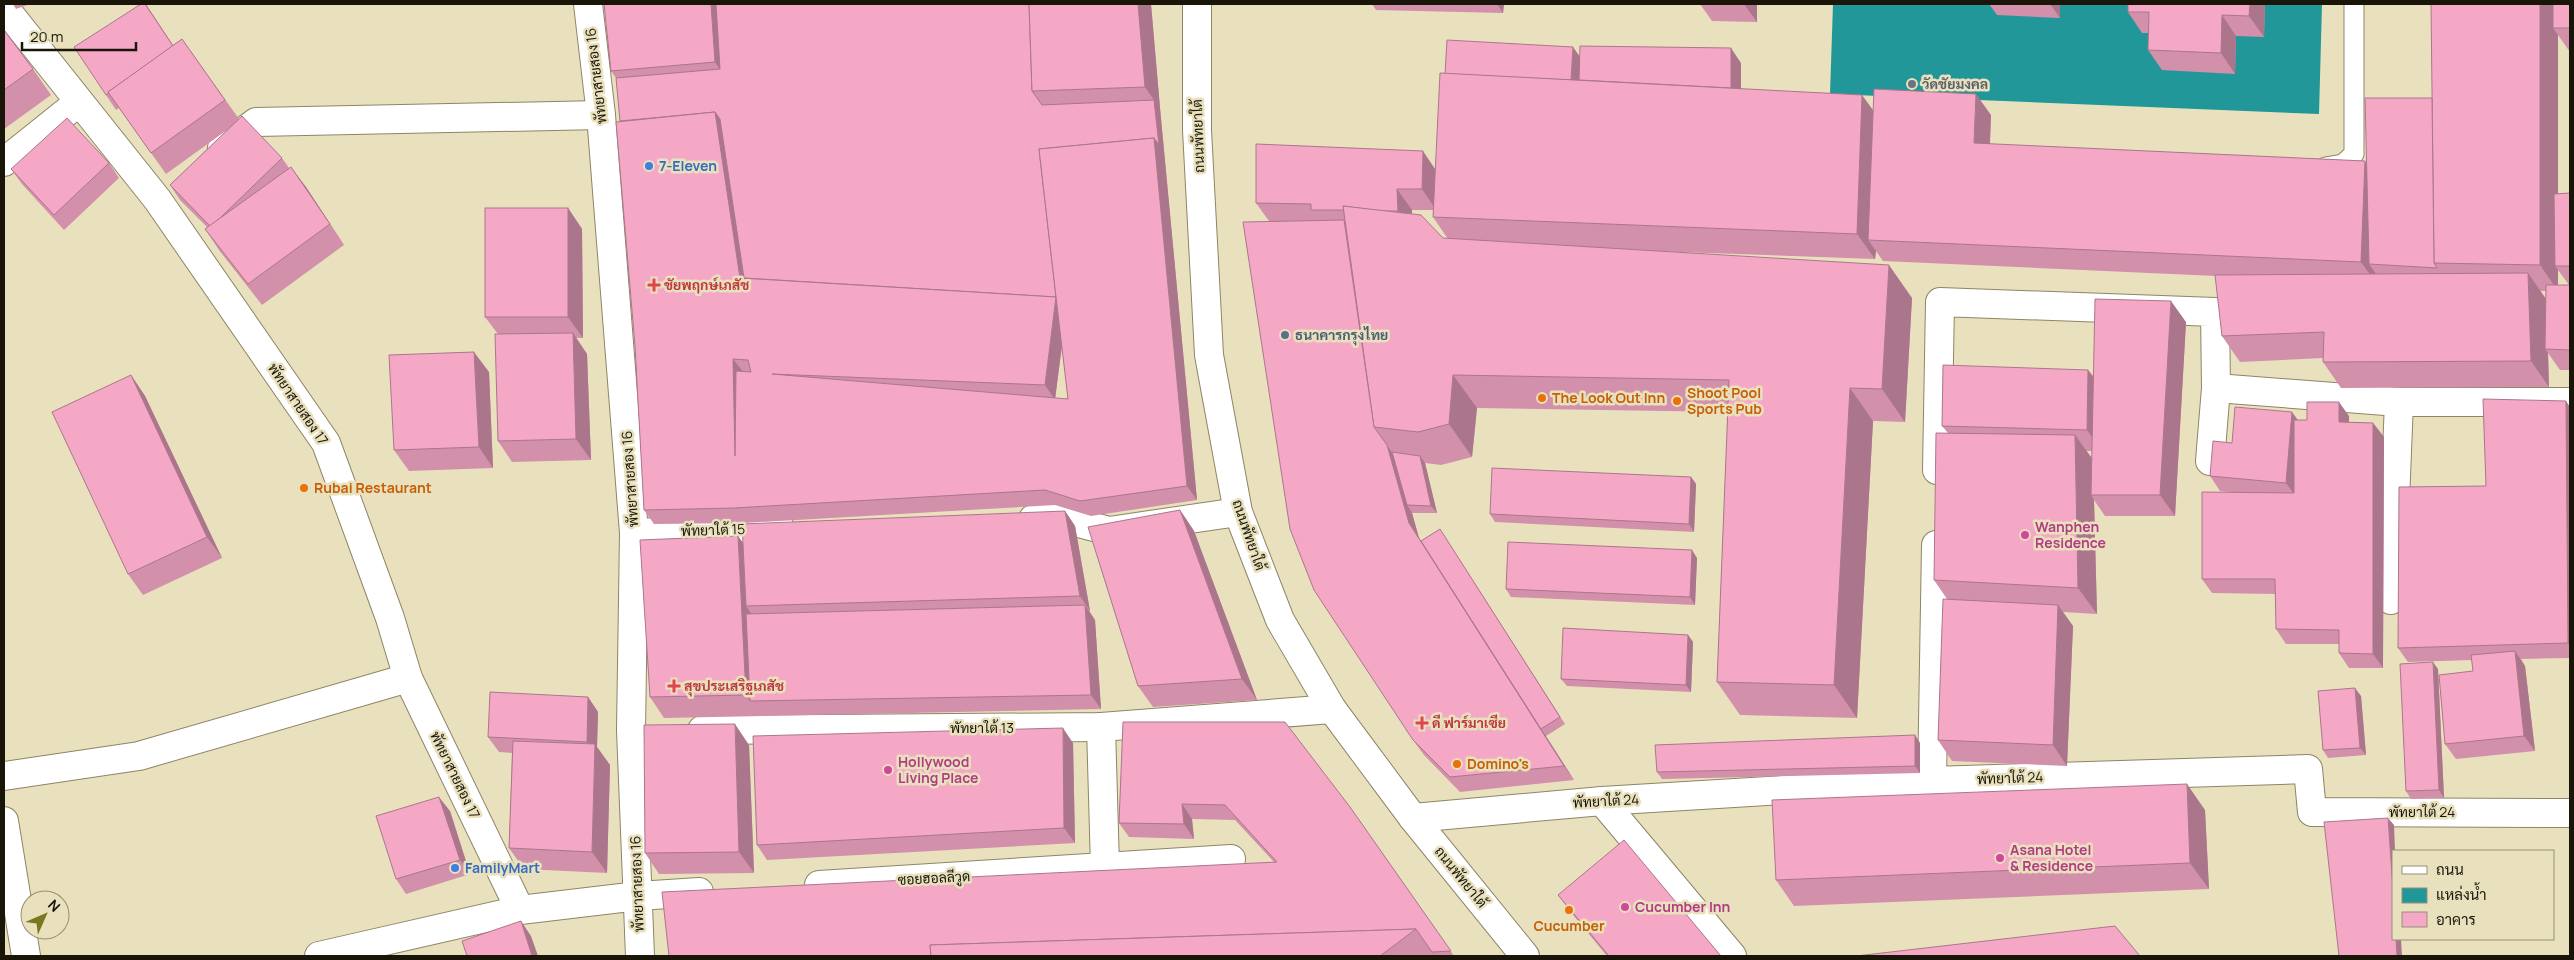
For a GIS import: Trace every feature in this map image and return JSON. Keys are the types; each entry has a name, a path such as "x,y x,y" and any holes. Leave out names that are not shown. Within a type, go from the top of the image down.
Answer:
{"street":[{"name":"พัทยาสายสอง 16","path":"588,4 601,115 634,533 631,730 640,956"},
{"name":"ถนนพัทยาใต้","path":"1197,4 1197,130 1209,355 1238,512 1280,620 1332,709 1518,954"},
{"name":"พัทยาสายสอง 17","path":"4,7 157,199 326,443 390,618 408,678 520,910"},
{"path":"4,162 79,102"},
{"path":"203,163 256,122 601,115"},
{"path":"157,199 180,181"},
{"path":"1937,492 1940,302 2215,312 2216,388 2210,461"},
{"path":"2216,388 2399,402 2570,402"},
{"path":"2391,600 2399,402"},
{"path":"1010,520 1060,518 1109,531 1238,512"},
{"path":"1932,781 1937,522"},
{"name":"พัทยาใต้ 15","path":"634,533 803,527"},
{"path":"4,776 139,756 408,678"},
{"name":"พัทยาใต้ 13","path":"631,730 1101,727 1332,709"},
{"path":"1101,727 1105,867"},
{"name":"พัทยาใต้ 24","path":"1413,818 1602,800 1932,781 2308,769 2312,812 2570,813"},
{"path":"1602,800 1732,956"},
{"path":"4,821 26,956"},
{"name":"ซอยฮอลลีวูด","path":"797,886 1231,859"},
{"path":"319,956 520,910 638,896 727,890"}],"lane":[{"path":"2309,168 2343,164 2354,154 2354,4"}],"water":[{"path":"1833,4 2322,4 2319,114 1830,94"}],"building":[{"path":"141,4 145,4 173,46 106,95 74,47"},
{"path":"604,4 711,4 715,62 611,71"},
{"path":"716,4 1029,4 1032,91 1042,105 1154,100 1159,145 1154,138 1039,149 1056,297 744,278 720,119 715,112 620,121 616,78 720,69"},
{"path":"1029,4 1138,4 1145,87 1032,91"},
{"path":"2128,4 2250,4 2249,16 2222,15 2221,53 2148,50 2149,12 2128,12"},
{"path":"2431,4 2540,4 2540,265 2434,263"},
{"path":"2553,4 2570,4 2570,28 2553,28"},
{"path":"4,30 33,69 4,90"},
{"path":"182,39 225,100 151,153 108,92"},
{"path":"1447,40 1573,47 1571,80 1445,74"},
{"path":"1580,46 1731,48 1731,88 1579,80"},
{"path":"1440,73 1862,95 1857,234 1433,217"},
{"path":"1874,89 1976,94 1974,143 2365,161 2361,262 1868,240"},
{"path":"2365,98 2432,98 2434,263 2437,268 2369,264"},
{"path":"715,112 740,278 1056,297 1039,149 1154,138 1187,486 1080,501 1045,490 734,508 644,510 635,346 616,122","holes":["1056,297 1068,399 772,374 1045,385","733,359 748,360 751,372 736,371 735,456"]},
{"path":"242,116 282,158 210,226 170,185"},
{"path":"67,118 109,163 54,215 11,169"},
{"path":"1256,144 1423,151 1422,189 1397,189 1398,211 1381,211 1343,206 1344,210 1311,210 1311,204 1256,203"},
{"path":"291,167 330,224 248,284 205,229"},
{"path":"2570,193 2570,266 2555,266 2554,194"},
{"path":"1343,206 1421,215 1443,238 1889,265 1882,389 1850,388 1834,685 1717,682 1729,380 1453,375 1449,424 1418,432 1374,427"},
{"path":"485,208 568,208 568,317 485,317"},
{"path":"1344,220 1374,427 1387,445 1409,523 1564,766 1450,777 1413,740 1314,590 1290,529 1243,222"},
{"path":"2528,273 2531,361 2323,362 2324,332 2222,336 2215,275"},
{"path":"2546,285 2570,285 2570,350 2545,349"},
{"path":"2095,299 2171,301 2160,495 2091,495"},
{"path":"573,333 576,439 498,441 495,334"},
{"path":"474,352 479,447 394,450 389,355"},
{"path":"1943,365 2088,370 2087,430 1942,426"},
{"path":"131,375 207,537 128,574 52,412"},
{"path":"2483,399 2566,401 2568,643 2398,648 2399,487 2486,486"},
{"path":"2307,402 2339,402 2339,422 2373,423 2373,654 2339,653 2339,630 2276,629 2275,579 2202,579 2202,492 2294,493 2294,420 2307,420"},
{"path":"2235,407 2292,412 2286,483 2210,476 2213,441 2232,443"},
{"path":"1936,433 2075,435 2078,588 1934,580"},
{"path":"1392,452 1420,456 1431,506 1407,505"},
{"path":"1492,468 1691,477 1689,524 1490,514"},
{"path":"1180,510 1242,679 1138,686 1088,527"},
{"path":"1065,511 1080,596 746,606 742,524"},
{"path":"1440,529 1560,717 1541,729 1421,541"},
{"path":"738,536 746,695 650,697 640,540"},
{"path":"1508,542 1692,550 1690,597 1506,589"},
{"path":"1943,599 2058,605 2053,745 1938,740"},
{"path":"1085,605 1091,695 750,701 746,614"},
{"path":"1563,628 1688,635 1686,685 1561,679"},
{"path":"2515,651 2524,736 2445,744 2439,675 2473,671 2471,655"},
{"path":"2433,662 2439,790 2406,791 2400,664"},
{"path":"2355,688 2360,748 2323,750 2318,691"},
{"path":"490,692 588,697 587,742 488,737"},
{"path":"1123,722 1285,722 1350,807 1451,951 1432,952 1416,929 930,945 931,956 669,956 662,892 1277,862 1225,805 1182,804 1184,824 1119,823"},
{"path":"735,724 739,852 645,853 644,725"},
{"path":"1063,728 1064,828 757,845 753,736"},
{"path":"1915,735 1915,766 1657,772 1655,745"},
{"path":"513,741 595,744 592,852 509,848"},
{"name":"Asana Hotel & Residence","path":"2187,784 2190,863 1776,880 1772,800"},
{"path":"439,797 460,860 396,879 376,816"},
{"path":"2388,818 2392,875 2392,940 2396,940 2397,956 2339,956 2324,822"},
{"path":"1624,840 1721,956 1609,956 1558,895"},
{"path":"521,921 532,956 467,956 462,941"},
{"path":"2115,926 2140,956 1856,956"},
{"path":"1416,929 1380,956 931,956 930,945"}],"place":[{"name":"วัดชัยมงคล","path":"1912,84"},
{"name":"7-Eleven","path":"649,166"},
{"name":"ชัยพฤกษ์เภสัช","path":"654,285"},
{"name":"ธนาคารกรุงไทย","path":"1285,335"},
{"name":"The Look Out Inn","path":"1542,398"},
{"name":"Shoot Pool Sports Pub","path":"1677,401"},
{"name":"Rubai Restaurant","path":"304,488"},
{"name":"Wanphen Residence","path":"2025,535"},
{"name":"สุขประเสริฐเภสัช","path":"674,686"},
{"name":"ดี ฟาร์มาเซีย","path":"1422,723"},
{"name":"Domino's","path":"1457,764"},
{"name":"Hollywood Living Place","path":"888,770"},
{"name":"Asana Hotel & Residence","path":"2000,858"},
{"name":"FamilyMart","path":"455,868"},
{"name":"Cucumber Inn","path":"1625,907"},
{"name":"Cucumber","path":"1569,910"}]}
